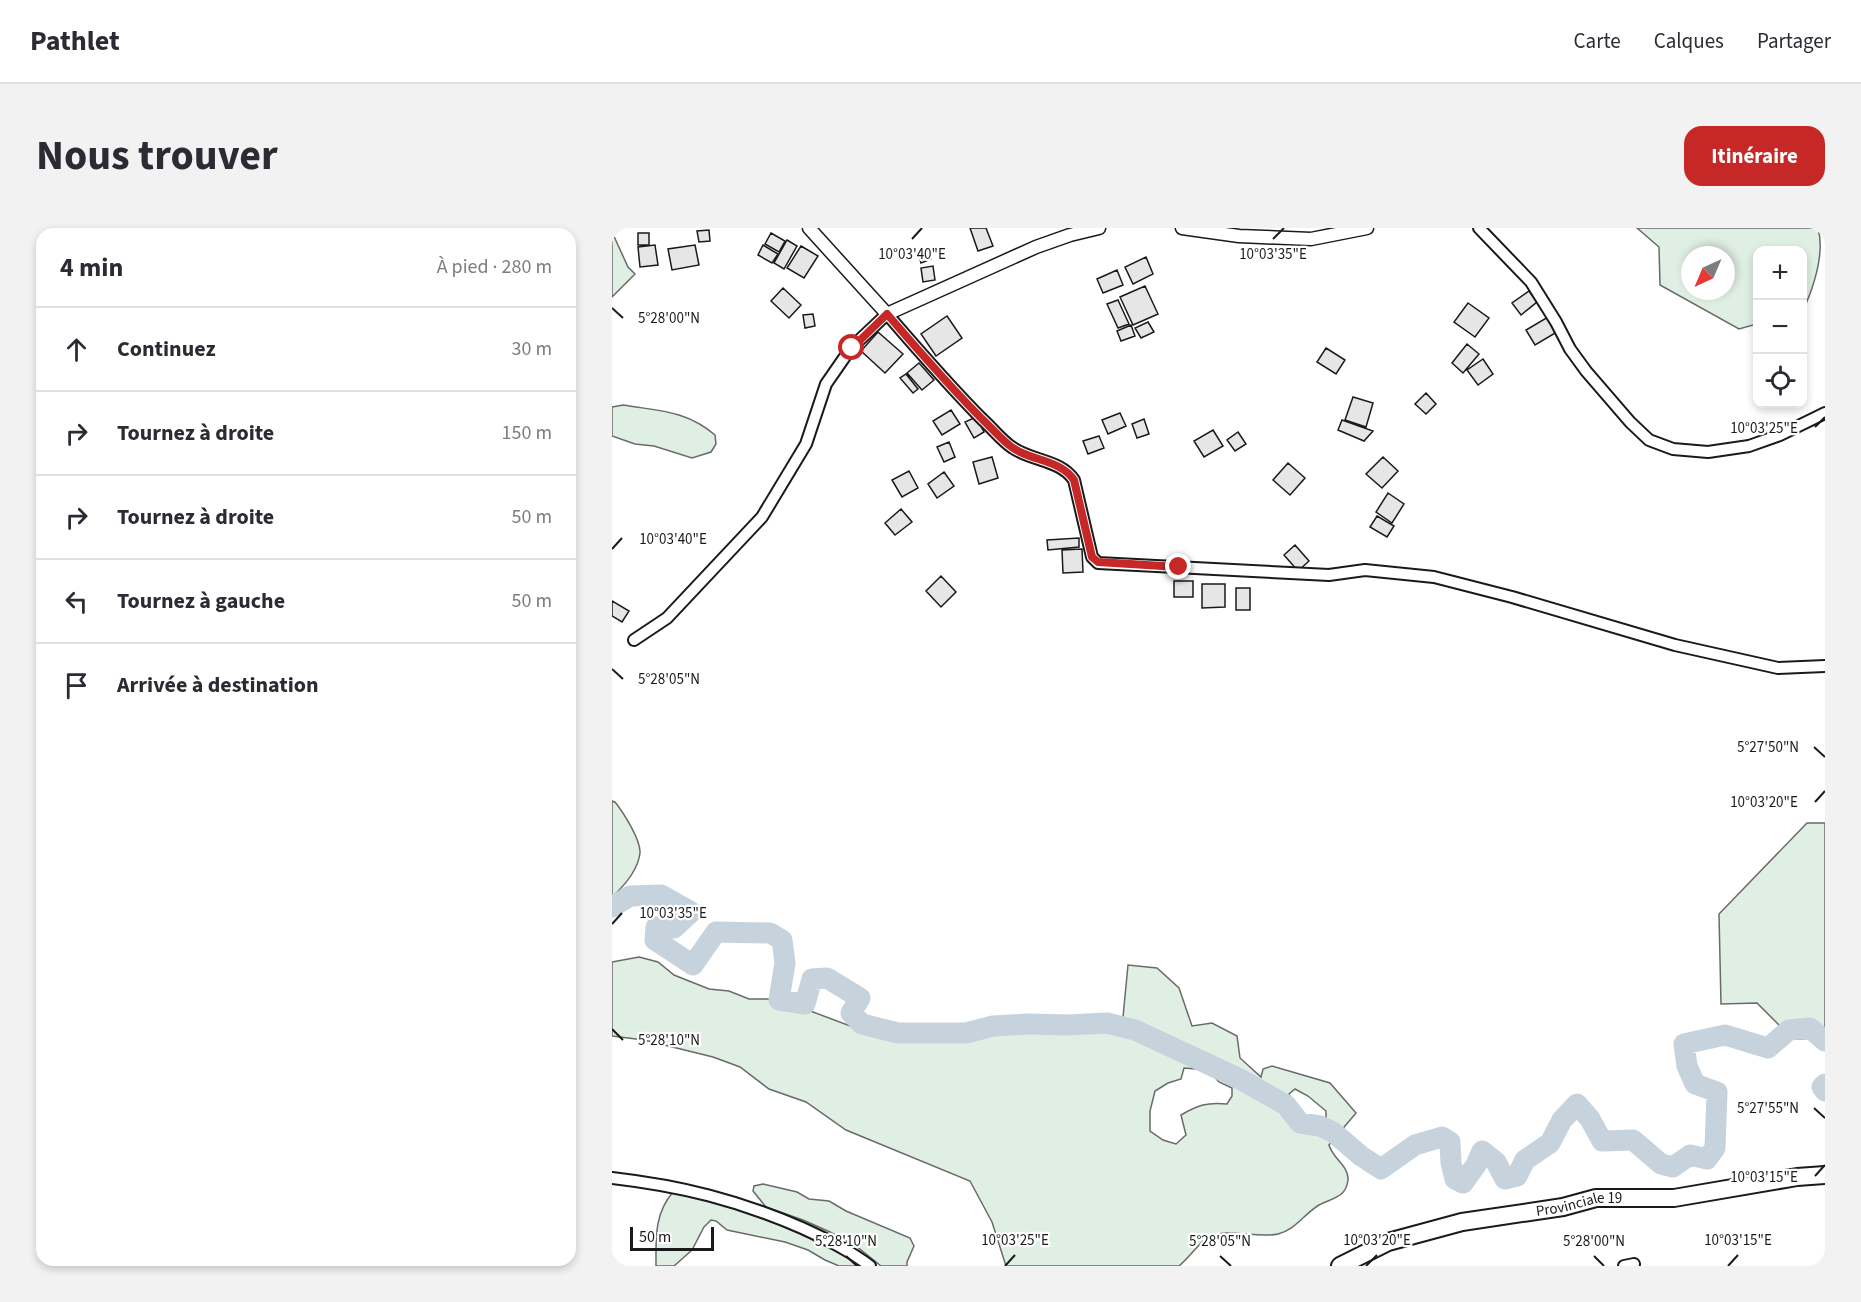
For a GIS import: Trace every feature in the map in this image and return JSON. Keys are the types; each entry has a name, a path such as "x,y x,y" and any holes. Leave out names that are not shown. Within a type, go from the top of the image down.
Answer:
{"main road":[{"name":"Provinciale 19","path":"1340,1266 1388,1242 1462,1222 1563,1208 1596,1198 1674,1198 1797,1177 1825,1175"}],"street":[{"path":"809,228 934,368 1011,447 1069,472 1074,480 1092,557 1098,562 1329,575 1365,570 1434,577 1512,597 1675,645 1766,666 1778,668 1825,666"},
{"path":"634,640 667,618 762,517 806,444 826,384 852,348 887,314 1036,247 1070,235 1100,228"},
{"path":"1182,228 1239,236 1311,239 1367,228"},
{"path":"1479,228 1531,282 1575,356 1630,422 1649,440 1673,449 1708,452 1749,446 1780,435 1825,413"},
{"path":"612,1178 681,1188 727,1200 817,1235 850,1251 870,1266"}],"green space":[{"path":"1637,228 1818,228 1819,259 1807,301 1807,246 1753,246 1753,325 1739,329 1687,300 1735,300 1735,246 1681,246 1681,297 1660,285 1659,247"},
{"path":"612,232 628,267 635,274 612,297"},
{"path":"623,405 682,416 715,435 716,444 711,452 692,458 612,436 612,407"},
{"path":"612,801 631,826 640,847 640,853 626,883 612,897"},
{"path":"1807,823 1825,823 1825,1038 1793,1039 1757,1003 1721,1004 1719,914"},
{"path":"639,957 658,962 674,975 709,989 729,991 749,999 768,999 805,1009 861,1030 920,1040 1013,1030 1109,1029 1123,1017 1128,965 1157,968 1179,988 1192,1026 1212,1023 1237,1036 1240,1058 1261,1077 1263,1069 1272,1066 1330,1083 1356,1113 1329,1145 1348,1175 1347,1186 1341,1194 1319,1205 1284,1232 1270,1235 1216,1234 1205,1239 1179,1266 1006,1266 992,1222 970,1181 846,1130 806,1102 769,1089 740,1067 713,1057 644,1040 612,1036 612,962","holes":["1184,1068 1208,1070 1219,1082 1232,1088 1232,1096 1227,1104 1203,1105 1181,1115 1186,1135 1176,1144 1163,1140 1150,1131 1150,1111 1155,1091 1168,1083 1181,1079","1295,1089 1308,1096 1326,1111 1326,1119 1306,1117 1292,1102 1289,1094"]},
{"path":"763,1184 797,1192 809,1199 829,1201 846,1211 910,1238 914,1246 907,1266 881,1266 856,1246 830,1232 766,1207 753,1191 754,1186"},
{"path":"673,1192 728,1206 783,1225 840,1252 862,1266 839,1266 808,1250 785,1242 727,1230 716,1221 711,1220 704,1227 692,1250 674,1266 656,1266 656,1237 659,1218"}],"building":[{"path":"970,228 986,228 993,246 978,251"},
{"path":"709,230 710,241 699,242 697,231"},
{"path":"638,233 649,233 649,245 638,245"},
{"path":"771,233 785,241 779,252 765,244"},
{"path":"787,240 797,246 784,269 774,263"},
{"path":"655,245 658,265 640,267 638,247"},
{"path":"695,245 699,265 672,270 668,249"},
{"path":"763,245 778,254 772,263 758,255"},
{"path":"801,246 818,256 804,278 787,268"},
{"path":"928,250 931,259 921,263 918,253"},
{"path":"1146,257 1153,274 1133,284 1125,267"},
{"path":"933,266 935,280 923,282 921,268"},
{"path":"1117,270 1123,285 1103,293 1097,279"},
{"path":"1145,286 1158,314 1133,325 1120,297"},
{"path":"783,288 801,305 789,318 771,301"},
{"path":"1529,291 1537,302 1521,315 1512,303"},
{"path":"1118,300 1129,324 1118,328 1107,304"},
{"path":"1468,303 1489,318 1475,337 1454,322"},
{"path":"813,314 815,326 805,328 803,315"},
{"path":"947,316 962,338 936,356 921,334"},
{"path":"1548,317 1557,332 1535,345 1526,330"},
{"path":"1148,322 1154,332 1141,338 1135,328"},
{"path":"1131,325 1135,336 1121,341 1117,331"},
{"path":"878,332 903,354 885,373 861,351"},
{"path":"1467,344 1479,354 1463,373 1452,363"},
{"path":"1326,348 1345,360 1336,374 1317,362"},
{"path":"1483,359 1493,374 1478,385 1467,370"},
{"path":"919,363 934,380 922,390 907,373"},
{"path":"906,374 918,389 913,393 900,378"},
{"path":"1426,393 1436,404 1426,414 1415,404"},
{"path":"1353,397 1373,403 1366,427 1345,420"},
{"path":"951,410 960,424 942,435 933,421"},
{"path":"1120,413 1126,426 1108,434 1102,420"},
{"path":"976,417 984,432 974,438 965,422"},
{"path":"1144,419 1149,434 1137,438 1132,424"},
{"path":"1342,420 1373,431 1364,441 1338,430"},
{"path":"1213,430 1223,446 1204,457 1194,441"},
{"path":"1238,432 1246,444 1235,451 1227,440"},
{"path":"1099,436 1104,448 1088,454 1083,441"},
{"path":"949,442 955,457 944,462 937,447"},
{"path":"992,457 998,478 979,484 973,462"},
{"path":"1383,457 1398,471 1382,488 1366,474"},
{"path":"1288,463 1305,478 1290,495 1273,480"},
{"path":"909,471 918,488 902,497 892,480"},
{"path":"944,472 954,486 937,498 928,484"},
{"path":"1388,493 1404,504 1392,523 1376,512"},
{"path":"901,509 912,522 895,535 885,523"},
{"path":"1377,516 1394,526 1387,537 1370,527"},
{"path":"1079,538 1079,547 1048,550 1047,540"},
{"path":"1295,545 1309,561 1298,571 1284,555"},
{"path":"1082,549 1083,572 1063,573 1062,550"},
{"path":"941,576 956,592 941,607 926,591"},
{"path":"1174,581 1193,581 1193,597 1174,597"},
{"path":"1202,584 1225,584 1225,607 1202,608"},
{"path":"1236,588 1250,588 1250,610 1236,610"},
{"path":"612,601 629,611 622,622 612,616"}],"waterway":[{"path":"612,907 630,896 661,895 691,912 674,928 656,927 655,940 693,965 716,932 770,933 782,940 785,963 779,1000 805,1004 812,979 827,978 860,998 851,1013 862,1024 898,1033 966,1033 993,1026 1027,1024 1107,1023 1135,1030 1240,1079 1286,1105 1300,1123 1320,1126 1333,1132 1361,1156 1381,1169 1415,1145 1442,1137 1450,1142 1451,1163 1455,1179 1463,1183 1476,1165 1482,1151 1496,1162 1505,1179 1517,1176 1525,1160 1550,1143 1562,1120 1577,1104 1590,1119 1602,1141 1633,1140 1661,1164 1673,1167 1690,1155 1707,1159 1715,1148 1717,1092 1695,1084 1687,1066 1684,1044 1725,1035 1768,1048 1789,1030 1810,1028 1825,1041"},
{"path":"1825,1084 1822,1087 1825,1091"}],"route":[{"path":"852,348 877,321 887,314 927,360 1011,447 1069,472 1074,480 1092,557 1098,562 1179,567"}]}
